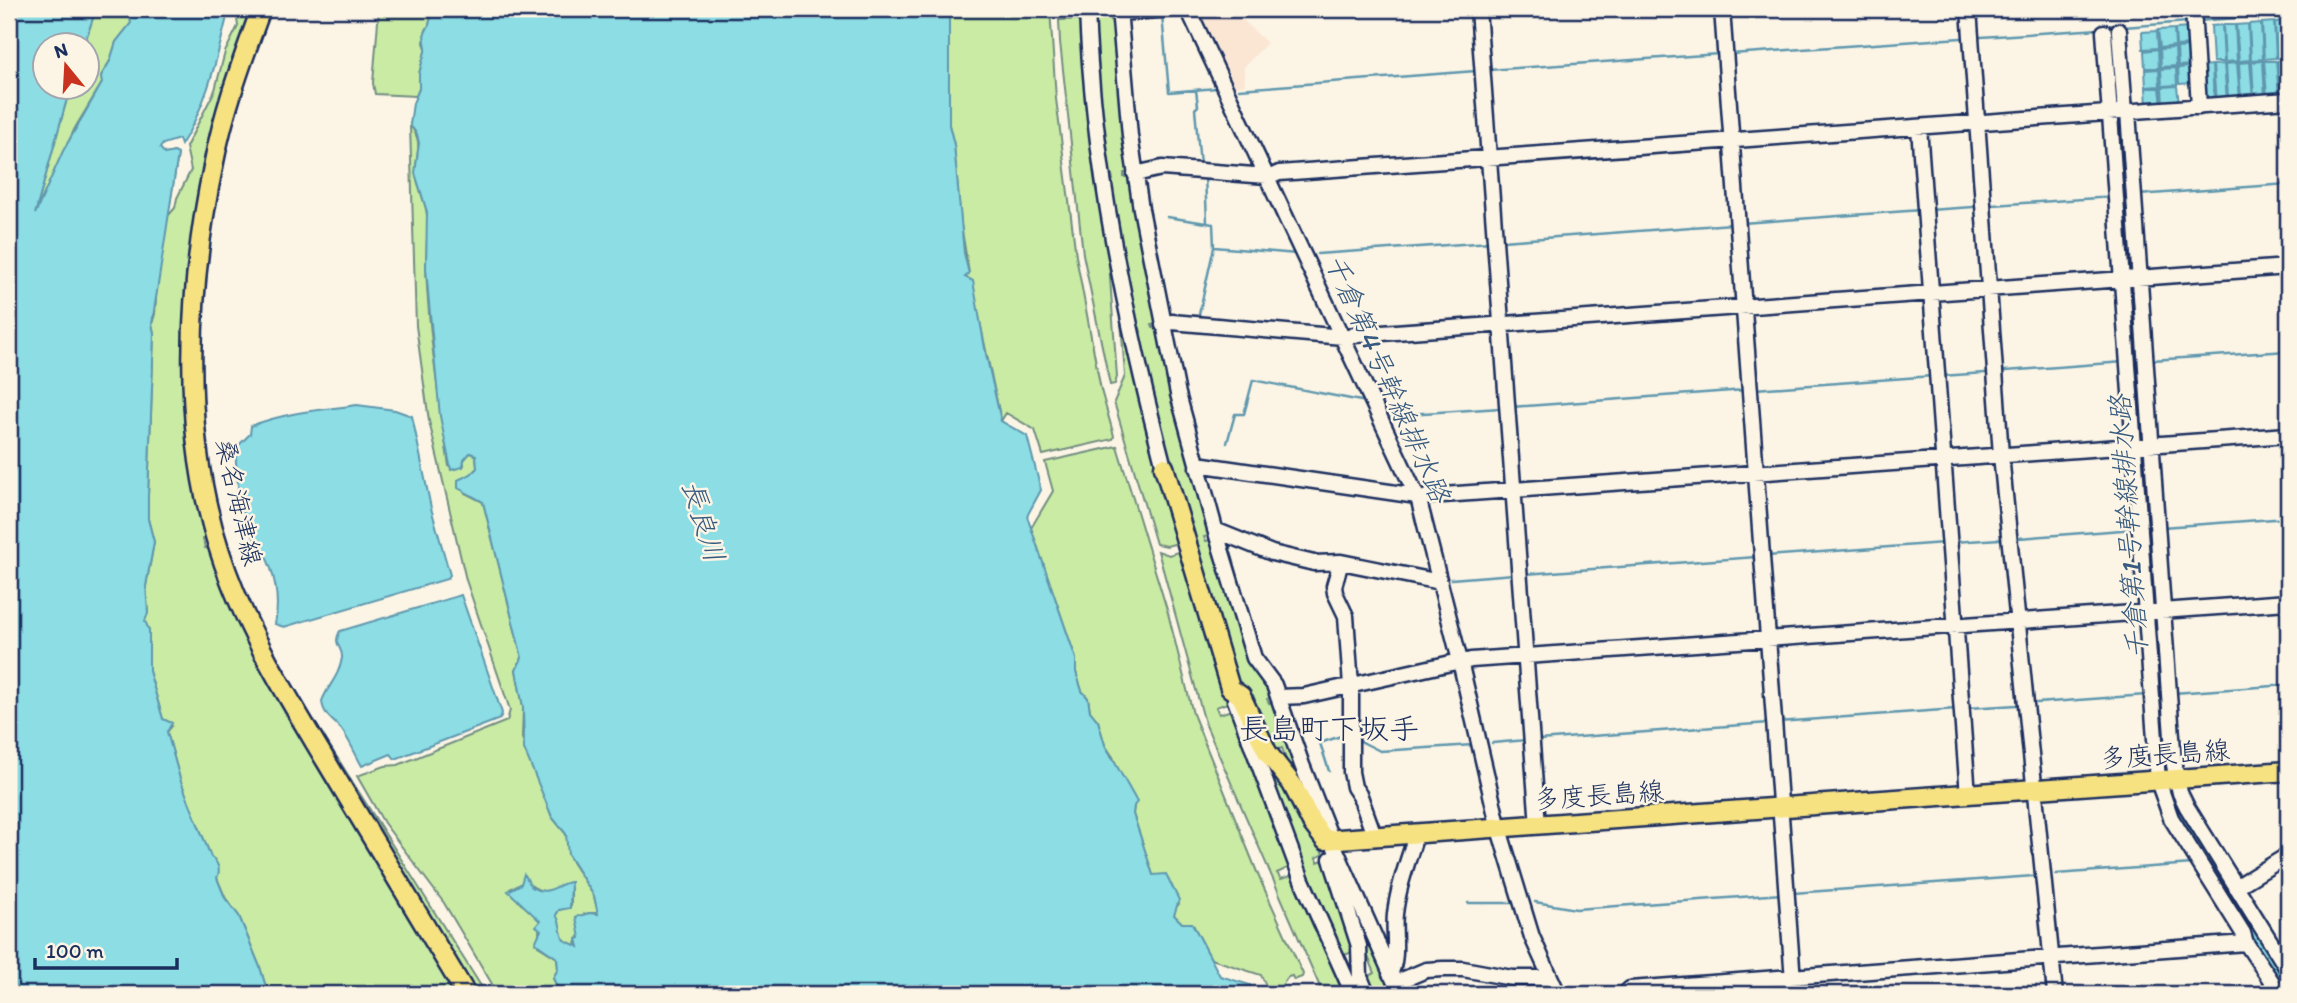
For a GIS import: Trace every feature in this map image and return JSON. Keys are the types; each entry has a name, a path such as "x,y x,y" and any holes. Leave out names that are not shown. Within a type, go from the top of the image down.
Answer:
{"main road":[{"name":"桑名海津線","path":"261,9 236,77 214,161 200,244 194,320 194,405 199,466 220,554 237,597 273,671 466,994"},
{"path":"1164,467 1230,688 1241,696 1267,752 1292,784 1321,836 1332,841"},
{"name":"多度長島線","path":"1332,841 2288,771"}],"street":[{"path":"1087,9 1093,98 1104,175 1132,331 1164,467"},
{"path":"1172,9 1119,11 1135,174 1178,394 1254,658 1274,685 1332,841 1395,984"},
{"path":"1191,9 1422,498 1440,582 1463,661 1499,829 1523,912 1558,994"},
{"path":"1478,9 1538,826"},
{"path":"1722,9 1794,994"},
{"path":"1969,9 2001,455 2055,994"},
{"path":"2193,17 2199,107"},
{"path":"2112,32 2171,818 2280,994"},
{"path":"1135,174 1161,168 1271,176 2288,100"},
{"path":"1919,127 1968,795"},
{"path":"1163,325 1171,322 1347,337 2288,267"},
{"path":"1197,467 1204,465 1422,498 2288,435"},
{"path":"1215,530 1272,553 1314,562 1341,562 1440,582"},
{"path":"1341,562 1335,593 1346,616 1351,686 1351,772 1354,787 1360,796 1375,838"},
{"path":"1278,697 1304,696 1463,661 2288,602"},
{"path":"1230,688 1302,880 1353,994"},
{"path":"2168,780 2288,971"},
{"path":"1395,984 1394,927 1399,892 1416,835"},
{"path":"1332,841 1330,854 1359,946 1360,977 1367,994"},
{"path":"2236,887 2288,855"},
{"path":"1625,994 1630,989 2246,943"},
{"path":"1395,984 1426,970 1443,969 1463,969 1512,978 1550,978"}],"shaded area":[{"path":"1239,9 1239,16 1267,43 1244,67 1245,85 1235,86 1199,10"}],"green space":[{"path":"96,9 129,9 131,23 116,42 102,74 102,32 88,32"},
{"path":"240,9 253,9 194,265 209,533 203,539 205,548 213,550 460,994 268,994 239,916 225,897 217,878 215,860 211,857 180,779 167,732 172,726 163,719 149,671 149,630 144,621 148,613 146,586 154,542 148,519 154,333 152,324 155,314 165,154 178,154 168,216 175,208 191,170 186,147 215,90 225,52 238,26"},
{"path":"379,9 433,9 426,30 426,48 416,96 375,94 373,83"},
{"path":"949,9 1050,9 1056,99 1076,256 1113,439 1043,455 1035,430 1006,413 1001,421 971,280 964,277 969,273 961,225 954,145 949,125"},
{"path":"1092,9 1116,9 1107,12 1107,16 1116,16 1131,172 1124,173 1124,177 1132,177 1159,323 1152,325 1153,328 1160,327 1213,534 1204,537 1206,541 1214,539 1275,696 1267,699 1269,703 1277,700 1326,834 1291,773 1282,748 1272,751 1252,701 1255,700 1253,695 1249,695 1237,679 1168,465 1138,333 1141,332 1140,328 1137,328 1123,261 1099,97 1092,17 1096,17 1096,13 1092,12"},
{"path":"1083,19 1111,253 1109,263 1117,377 1115,384 1110,385 1083,254 1060,42 1059,20"},
{"path":"66,102 91,102 75,128 35,214"},
{"path":"410,125 418,142 416,176 427,216 429,318 449,466 464,465 463,460 470,453 476,455 477,468 471,474 465,493 483,502 522,658 516,670 523,707 522,738 552,817 566,834 572,862 594,896 598,913 576,917 581,934 576,942 579,948 564,940 556,915 559,910 571,905 571,888 543,891 523,880 521,884 510,889 521,904 540,921 538,946 557,958 558,969 553,978 560,994 498,994 444,903 384,823 357,776 385,766 398,765 507,721 510,710 466,580 429,421 416,326"},
{"path":"1118,280 1181,542 1167,546 1156,544 1114,402 1125,376"},
{"path":"1117,446 1168,613 1193,714 1259,877 1303,974 1294,980 1292,976 1288,977 1280,988 1269,992 1261,975 1211,959 1192,923 1182,923 1174,915 1179,904 1158,875 1153,875 1133,814 1134,806 1105,745 1098,721 1090,711 1088,698 1082,691 1076,672 1076,659 1031,528 1053,491 1045,462"},
{"path":"1227,538 1261,655 1278,680 1258,659 1222,540"},
{"path":"1183,550 1230,702 1216,707 1219,714 1232,710 1290,867 1277,873 1281,879 1293,875 1348,994 1323,994 1205,723 1158,551 1169,555"},
{"path":"228,561 238,573 248,601 282,670 486,994 472,994 285,681"},
{"path":"1283,777 1323,854 1316,858 1318,862 1325,859 1356,950 1345,955 1357,980 1358,994 1303,869 1306,867 1304,863 1300,864 1272,780"},
{"path":"1341,873 1396,994 1372,994 1365,978 1375,973"}],"water":[{"path":"9,9 96,9 88,32 32,32 32,102 66,102 35,214 63,151 91,102 102,102 102,74 116,42 131,23 129,9 229,9 211,79 198,113 181,145 179,139 163,144 160,148 165,154 178,154 152,324 154,333 148,519 154,542 146,586 148,613 145,621 149,630 149,671 163,719 172,723 167,732 180,779 211,857 218,866 217,878 225,898 239,916 268,994 9,994"},
{"name":"長良川","path":"433,9 949,9 949,125 954,145 964,253 969,274 965,277 973,281 1001,421 1027,436 1041,490 1027,516 1076,659 1076,672 1082,691 1088,698 1090,711 1098,721 1105,745 1137,802 1133,814 1153,875 1166,874 1179,900 1174,915 1182,923 1192,923 1220,976 1250,985 1254,994 560,994 553,978 558,969 557,958 535,943 541,930 536,926 540,921 508,891 521,884 524,874 531,887 538,890 549,890 571,882 570,908 559,910 556,915 564,940 579,947 576,917 589,913 598,914 594,896 568,855 566,834 552,817 524,749 523,707 516,670 522,658 483,502 458,488 458,480 477,468 476,455 470,453 464,460 463,467 451,470 440,416 426,268 427,212 415,173 419,143 417,134 410,125 426,48 424,35"},
{"path":"2286,21 2288,57 2277,58 2275,22"},
{"path":"2274,22 2276,58 2264,59 2262,23"},
{"path":"2261,23 2263,59 2251,60 2249,24"},
{"path":"2248,24 2250,60 2239,61 2236,25"},
{"path":"2108,25 2115,25 2168,766 2181,811 2288,982 2288,994 2178,821 2160,767"},
{"path":"2222,25 2224,62 2213,62 2211,26"},
{"path":"2223,25 2235,25 2237,61 2225,62"},
{"path":"2190,28 2191,45 2176,46 2175,29"},
{"path":"2174,29 2175,46 2160,48 2158,30"},
{"path":"2157,31 2158,48 2143,49 2142,32"},
{"path":"2191,47 2192,65 2178,66 2177,48"},
{"path":"2175,48 2176,66 2161,67 2160,49"},
{"path":"2158,49 2159,68 2145,68 2144,51"},
{"path":"2288,60 2288,96 2280,97 2278,61"},
{"path":"2263,61 2265,98 2254,99 2252,62"},
{"path":"2264,61 2276,61 2279,97 2267,95"},
{"path":"2250,62 2253,99 2241,100 2239,63"},
{"path":"2237,63 2240,100 2228,97 2226,64"},
{"path":"2224,64 2227,101 2216,101 2213,65"},
{"path":"2212,65 2214,101 2203,102 2201,66"},
{"path":"2192,67 2194,83 2179,84 2178,68"},
{"path":"2176,68 2177,85 2162,86 2161,69"},
{"path":"2159,69 2160,86 2146,87 2145,70"},
{"path":"2177,86 2179,104 2163,105 2162,87"},
{"path":"2146,88 2160,88 2162,105 2147,106"},
{"path":"357,405 395,410 412,416 431,508 450,575 447,579 284,627 275,624 277,595 267,559 249,530 244,515 238,486 236,448 250,434 251,426 264,421 303,412"},
{"path":"461,595 502,713 500,719 395,759 391,754 362,766 344,733 326,714 322,701 341,665 342,654 337,643 340,631"}],"waterway":[{"name":"千倉第4号幹線排水路","path":"1196,9 1242,107"},
{"path":"2197,21 2288,14"},
{"path":"1162,15 1169,92 1217,88"},
{"path":"2124,27 2187,22"},
{"path":"1981,37 2100,29"},
{"path":"1731,54 1961,38"},
{"path":"1488,70 1719,54"},
{"path":"1239,89 1476,71"},
{"path":"1196,90 1200,165"},
{"path":"1205,176 1207,222"},
{"path":"2138,195 2288,184"},
{"path":"1993,205 2112,197"},
{"path":"1929,210 1973,207"},
{"path":"1742,223 1921,210"},
{"path":"1167,217 1213,224 1214,247 1297,254"},
{"path":"1502,241 1732,224"},
{"path":"1317,254 1491,242"},
{"path":"1198,319 1214,247"},
{"path":"2152,360 2288,351"},
{"path":"2005,371 2124,362"},
{"path":"1941,376 1985,373"},
{"path":"1755,389 1933,376"},
{"path":"1227,443 1235,414 1244,414 1253,380 1364,400"},
{"path":"1511,407 1745,390"},
{"name":"千倉第4号幹線排水路","path":"1383,408 1401,446"},
{"path":"1392,415 1501,408"},
{"name":"千倉第4号幹線排水路","path":"1427,503 1431,521"},
{"path":"2162,527 2288,518"},
{"name":"千倉第1号幹線排水路","path":"2019,538 2135,529"},
{"path":"1953,542 2000,539"},
{"path":"1766,556 1944,543"},
{"path":"1525,574 1756,557"},
{"path":"1451,579 1514,574"},
{"path":"2173,693 2288,685"},
{"path":"2037,703 2146,695"},
{"path":"1968,708 2017,705"},
{"path":"1778,722 1956,709"},
{"path":"1538,740 1769,723"},
{"path":"1329,771 1320,743 1347,734"},
{"path":"1356,739 1380,751 1473,745"},
{"path":"1492,743 1527,740"},
{"name":"千倉第4号幹線排水路","path":"1489,755 1505,820"},
{"path":"1420,844 1492,837"},
{"name":"千倉第4号幹線排水路","path":"1510,838 1518,868"},
{"path":"2056,874 2192,864"},
{"path":"1409,881 1413,868"},
{"path":"1793,893 2034,876"},
{"path":"1535,902 1576,909 1782,894"},
{"path":"1468,903 1514,903"}],"district":[{"name":"長島町下坂手","path":"1329,728"}]}
